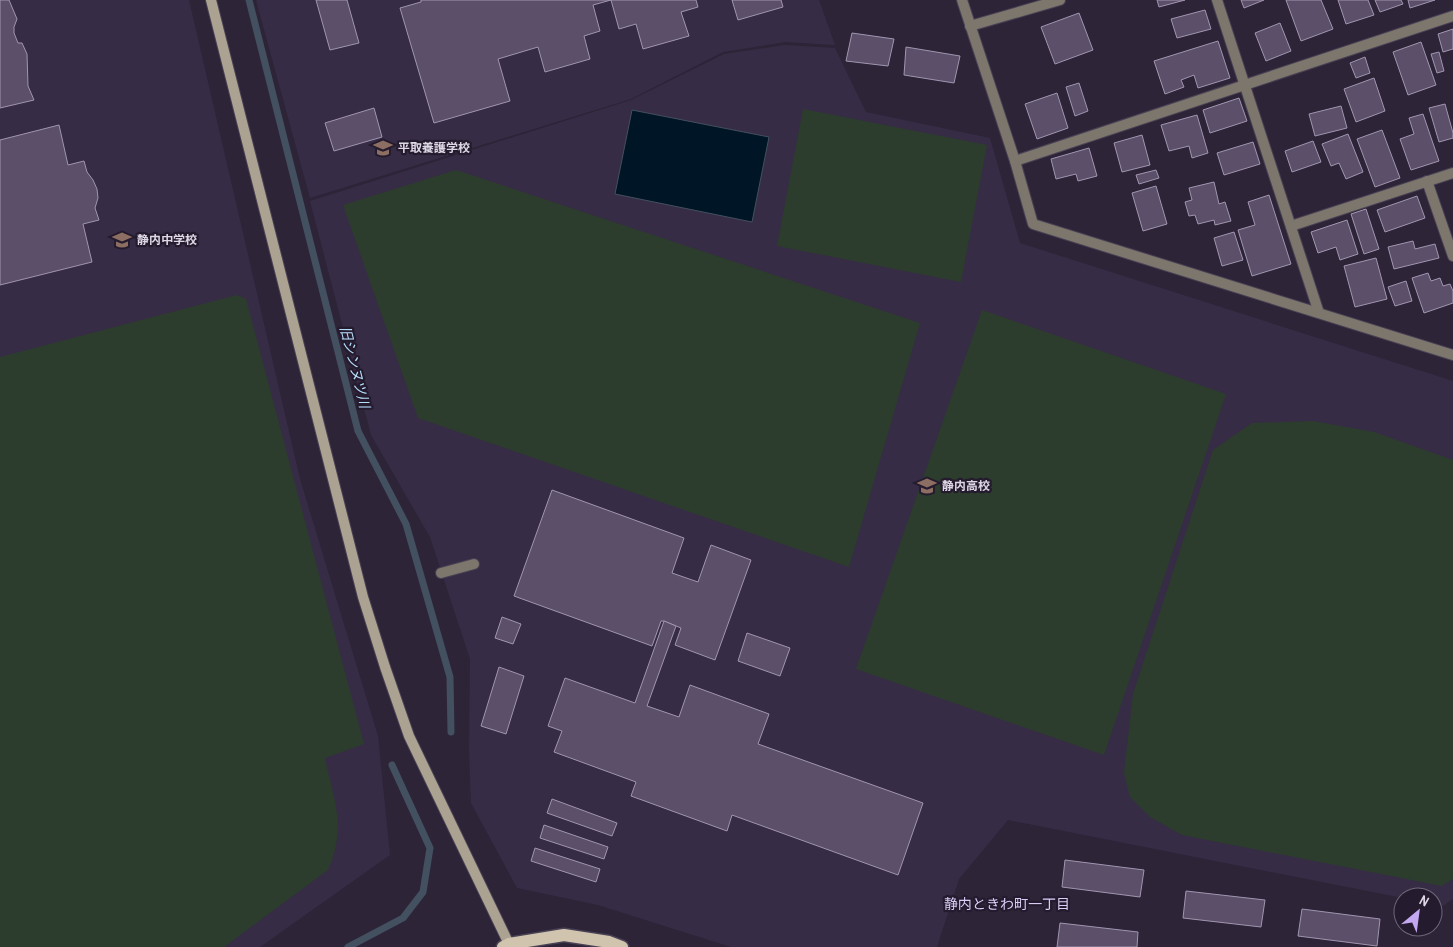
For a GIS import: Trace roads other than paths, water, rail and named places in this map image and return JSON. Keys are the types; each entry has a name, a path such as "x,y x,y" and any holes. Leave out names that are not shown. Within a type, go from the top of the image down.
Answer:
{"main road":[{"path":"508,946 564,935 609,942 622,947"}],"street":[{"path":"211,0 363,597 409,736 508,946"},
{"path":"962,0 1015,161 1033,224 1453,354"},
{"path":"970,26 1060,0"},
{"path":"1217,0 1319,313"},
{"path":"1015,161 1453,16"},
{"path":"1291,226 1453,173"},
{"path":"1427,181 1453,256"},
{"path":"441,573 474,564"}],"water":[{"path":"632,110 769,137 752,222 615,194"}],"waterway":[{"name":"旧シンヌツ川","path":"249,0 358,431 406,524 450,677 451,732"},
{"name":"旧シンヌツ川","path":"348,947 403,918 423,892 430,848 392,765"}],"place":[{"name":"平取養護学校","path":"383,148"},
{"name":"静内中学校","path":"122,240"},
{"name":"静内高校","path":"927,486"}],"district":[{"name":"静内ときわ町一丁目","path":"1007,904"}]}
